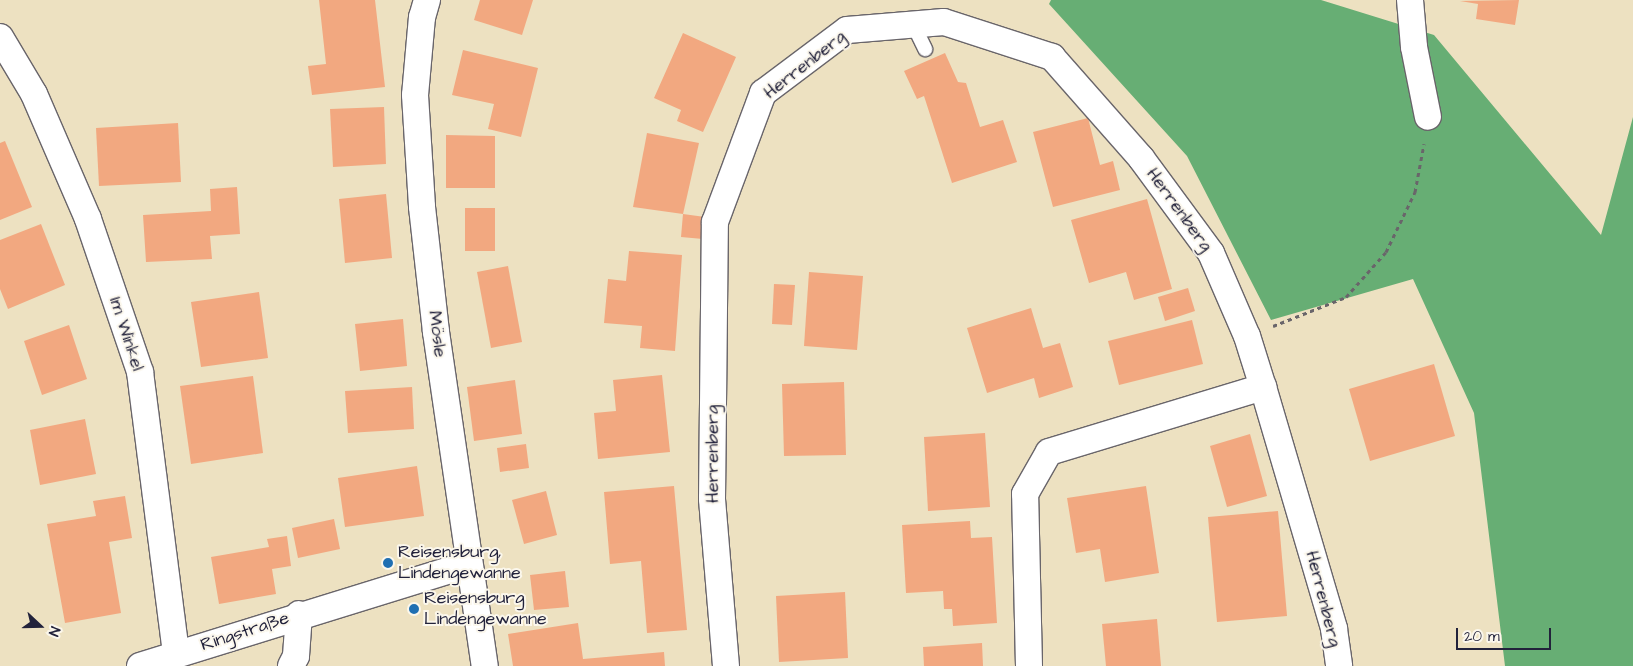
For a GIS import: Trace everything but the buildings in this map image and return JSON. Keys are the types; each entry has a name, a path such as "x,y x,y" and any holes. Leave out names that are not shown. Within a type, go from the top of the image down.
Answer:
{"street":[{"name":"Mösle","path":"427,0 422,17 416,95 422,207 469,564 485,666"},
{"path":"1410,0 1414,47 1428,117"},
{"name":"Herrenberg","path":"726,666 712,499 715,222 763,93 847,30 944,22 1052,57 1141,158 1211,253 1247,336 1334,629 1339,666"},
{"name":"Im Winkel","path":"0,37 34,94 88,219 140,372 176,654"},
{"path":"1030,666 1025,494 1049,452 1263,388"},
{"path":"300,614 469,564"},
{"name":"Ringstraße","path":"140,666 300,614 296,656 291,666"}],"lane":[{"path":"913,24 925,49"}],"path":[{"path":"1247,336 1346,297 1386,252 1415,192 1428,117"}],"green space":[{"path":"1051,0 1321,0 1434,35 1601,235 1633,117 1633,666 1505,666 1474,413 1413,279 1271,320 1187,156 1049,4"}],"place":[{"name":"Reisensburg, Lindengewanne","path":"388,563"},
{"name":"Reisensburg Lindengewanne","path":"414,609"}]}
